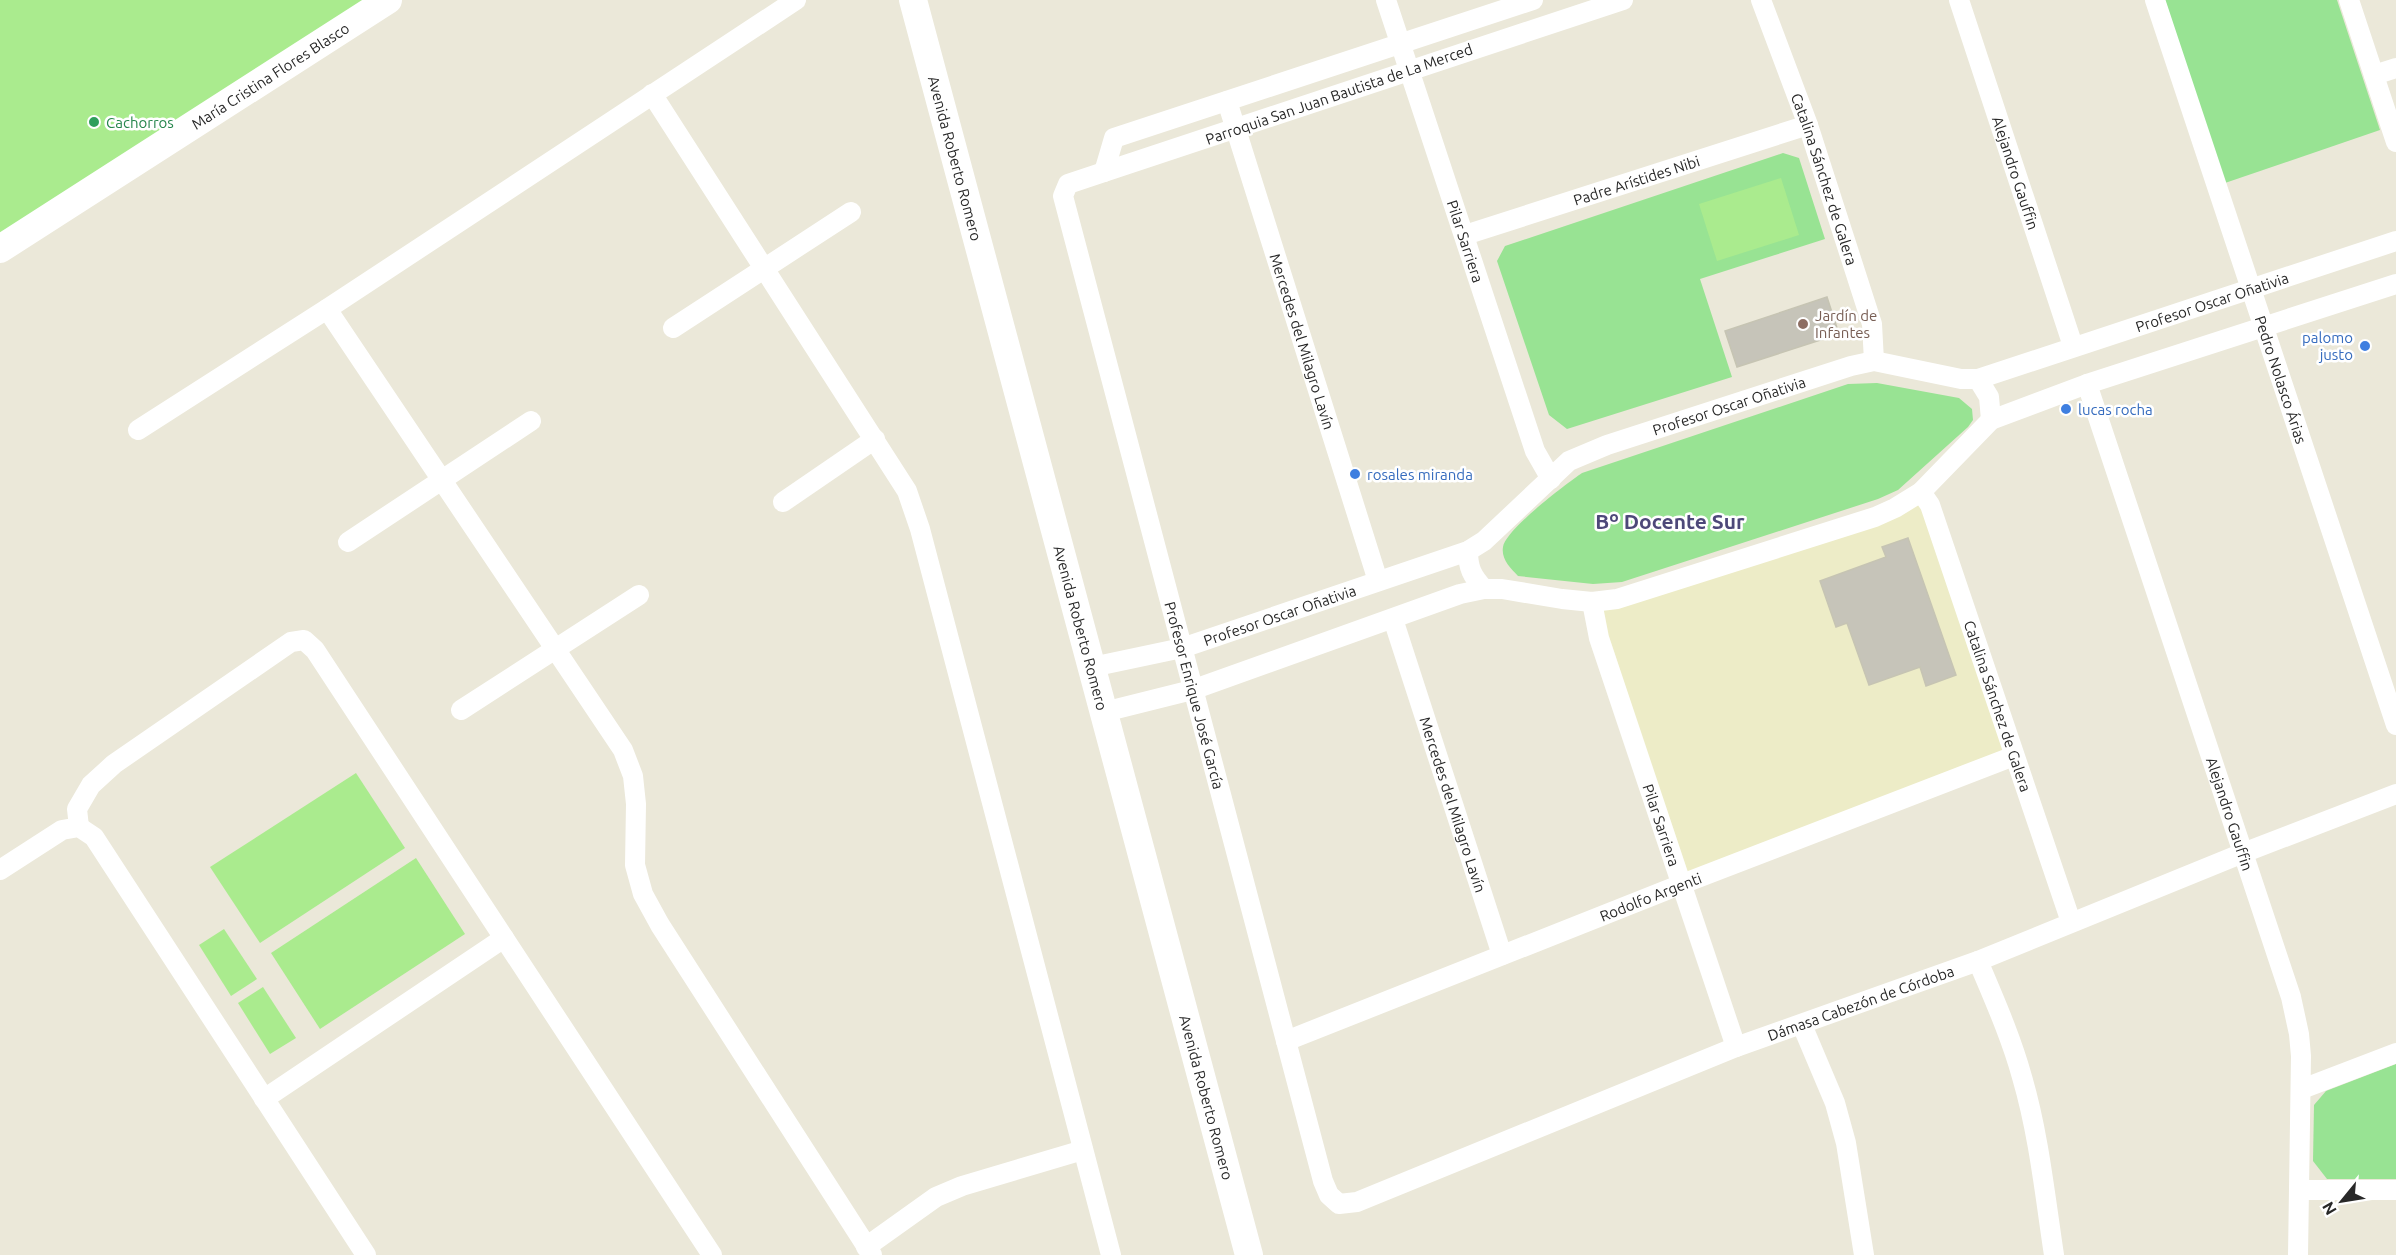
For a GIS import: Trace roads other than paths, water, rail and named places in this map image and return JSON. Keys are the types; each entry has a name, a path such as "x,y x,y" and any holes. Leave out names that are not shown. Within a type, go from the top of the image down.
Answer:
{"main road":[{"name":"María Cristina Flores Blasco","path":"0,249 388,0"},
{"name":"Avenida Roberto Romero","path":"914,0 1249,1255"}],"street":[{"path":"138,430 327,309 796,0"},
{"name":"Pilar Sarriera","path":"1386,0 1535,451 1551,479"},
{"path":"1104,172 1114,138 1533,0"},
{"name":"Parroquia San Juan Bautista de La Merced","path":"1063,196 1068,184 1623,0"},
{"name":"Catalina Sánchez de Galera","path":"1761,0 1808,125 1872,324 1874,361"},
{"name":"Alejandro Gauffin","path":"1959,0 2073,346"},
{"name":"Pedro Nolasco Árias","path":"2155,0 2396,725"},
{"path":"2349,0 2396,142"},
{"path":"2374,75 2396,68"},
{"path":"652,94 907,491 920,529 1111,1255"},
{"name":"Mercedes del Milagro Lavín","path":"1227,101 1378,581"},
{"name":"Padre Arístides Nibi","path":"1465,235 1808,125"},
{"name":"Profesor Enrique José García","path":"1063,196 1192,690 1323,1181 1329,1195"},
{"path":"673,328 851,212"},
{"name":"Profesor Oscar Oñativia","path":"1092,667 1182,648 1468,551 1484,541 1569,461 1607,445 1851,366 1874,361 1961,379 1978,379 2396,241"},
{"path":"1104,712 1192,690 1460,594 1484,589 1503,589 1592,602 1617,599 1875,517 1921,492 1991,420 2087,384 2396,284"},
{"path":"327,309 623,750 633,776 636,804 635,865 643,894 660,925 869,1251 936,1197 962,1186 1083,1150"},
{"path":"1978,379 1989,397 1991,420"},
{"name":"Alejandro Gauffin","path":"2087,384 2291,997 2299,1034 2302,1089 2298,1255"},
{"path":"348,542 531,421"},
{"path":"783,502 875,440"},
{"name":"Catalina Sánchez de Galera","path":"1921,492 1930,505 2071,922"},
{"path":"1468,551 1468,564 1472,576 1484,589"},
{"path":"461,710 639,595"},
{"name":"Pilar Sarriera","path":"1592,602 1599,638 1736,1047"},
{"name":"Mercedes del Milagro Lavín","path":"1393,619 1502,955"},
{"path":"79,827 77,809 91,785 114,764 291,642 304,640 315,650 712,1255"},
{"name":"Rodolfo Argenti","path":"1286,1041 1682,884 2014,756"},
{"name":"Dámasa Cabezón de Córdoba","path":"1329,1195 1340,1204 1357,1202 1736,1047 1978,961 2243,853 2396,794"},
{"path":"0,870 62,830 79,827 94,837 366,1255"},
{"path":"264,1099 504,938"},
{"path":"1978,961 2011,1039 2023,1080 2032,1119 2054,1255"},
{"path":"1802,1025 1835,1103 1846,1143 1864,1255"},
{"path":"2302,1089 2396,1053"},
{"path":"2300,1190 2396,1190"}],"place":[{"name":"Cachorros","path":"94,122"},
{"name":"Jardín de Infantes","path":"1803,324"},
{"name":"palomo justo","path":"2365,346"},
{"name":"lucas rocha","path":"2066,409"},
{"name":"rosales miranda","path":"1355,474"}],"district":[{"name":"Bº Docente Sur","path":"1670,521"}]}
